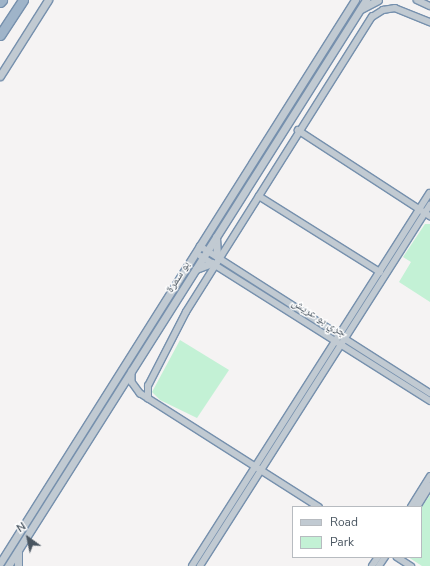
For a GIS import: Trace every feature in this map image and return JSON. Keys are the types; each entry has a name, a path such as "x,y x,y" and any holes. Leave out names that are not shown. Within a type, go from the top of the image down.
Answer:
{"highway":[{"path":"0,36 22,0"}],"street":[{"path":"0,76 48,0"},
{"name":"بو سمرة","path":"4,565 200,246 355,0"},
{"name":"بو سمرة","path":"4,565 18,549 366,0"},
{"path":"361,9 378,0"},
{"path":"417,0 430,6"},
{"path":"148,399 148,386 186,312 213,264 258,196 298,130 375,14 395,8 430,22"},
{"path":"298,130 425,213"},
{"path":"342,337 380,272 425,213 430,194"},
{"path":"258,196 380,272"},
{"path":"192,566 430,205"},
{"path":"216,237 218,257"},
{"name":"جري بو عريش","path":"200,246 213,264 430,401"},
{"name":"جري بو عريش","path":"196,253 218,257 430,393"},
{"path":"196,269 213,264"},
{"path":"132,371 134,387 148,399 317,506"},
{"path":"200,566 258,468"},
{"path":"412,506 430,477"},
{"path":"418,506 430,486"},
{"path":"18,549 18,566"},
{"path":"399,558 411,566"}],"green space":[{"path":"425,224 430,224 430,302 399,282 411,262 403,257"},
{"path":"180,340 229,370 197,418 160,400 152,392"},
{"path":"430,495 430,566 422,566 410,558 422,558 422,507"}]}
